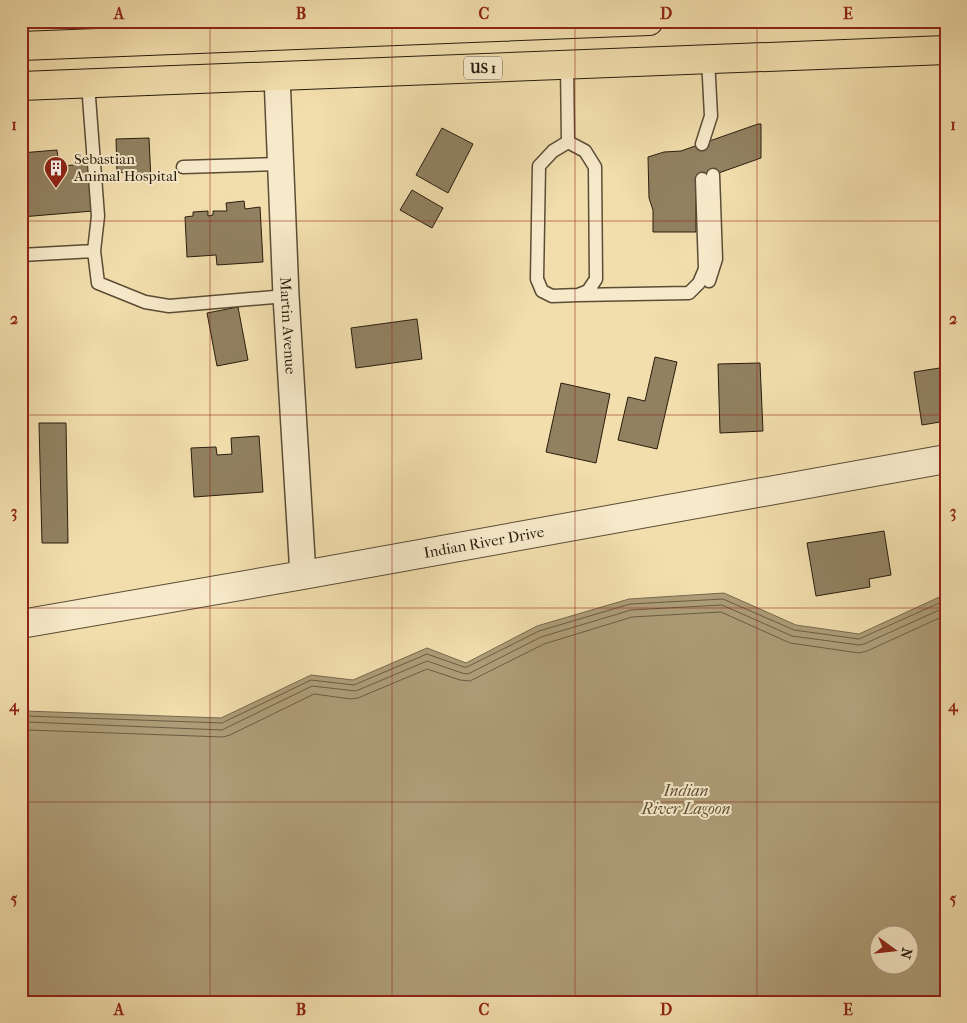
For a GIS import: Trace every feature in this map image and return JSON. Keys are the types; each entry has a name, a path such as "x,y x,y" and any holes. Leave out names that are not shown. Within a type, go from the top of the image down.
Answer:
{"main road":[{"path":"21,46 649,21"},
{"path":"277,76 283,67 299,56 348,33"},
{"name":"US 1","path":"21,86 946,50"}],"street":[{"name":"Martin Avenue","path":"277,76 286,296 303,575"},
{"name":"Indian River Drive","path":"21,624 946,459"}],"lane":[{"path":"707,142 711,116 708,59"},
{"path":"567,65 568,142"},
{"path":"88,84 98,216 94,251 98,283 145,302 169,306 286,296"},
{"path":"568,142 553,151 539,166 537,279 542,291 552,296 689,293 699,283 705,269 708,177"},
{"path":"568,142 585,151 595,167 596,279 588,291 578,295"},
{"path":"184,167 280,164"},
{"path":"21,256 94,251"}],"water":[{"name":"Indian River Lagoon","path":"724,593 796,625 859,634 946,594 946,1002 21,1002 21,713 25,711 221,718 311,675 353,680 427,648 466,663 537,626 629,599"}],"building":[{"path":"761,124 761,158 696,181 696,232 653,232 653,210 649,198 648,157 664,152 681,151"},
{"path":"442,128 473,144 448,193 416,175"},
{"path":"149,138 151,181 127,182 126,172 117,173 116,139"},
{"name":"Sebastian Animal Hospital","path":"57,150 59,166 89,164 93,211 21,217 21,153"},
{"path":"412,190 443,208 432,228 400,210"},
{"path":"244,201 245,209 260,207 263,262 217,265 216,255 187,257 185,217 193,216 193,212 208,211 208,216 213,215 213,211 227,211 226,203"},
{"path":"238,307 248,360 217,366 207,313"},
{"path":"417,319 422,359 356,368 351,328"},
{"path":"655,357 677,362 657,449 618,440 628,397 645,401"},
{"path":"760,363 763,431 720,433 718,364"},
{"path":"946,367 946,421 922,425 914,372"},
{"path":"561,383 610,394 596,463 546,452"},
{"path":"39,423 66,423 68,543 42,543"},
{"path":"259,436 263,492 194,497 191,448 216,447 217,455 232,454 231,438"},
{"path":"884,531 891,575 869,579 870,587 816,596 807,543"}],"place":[{"name":"Sebastian Animal Hospital","path":"56,189"}]}
